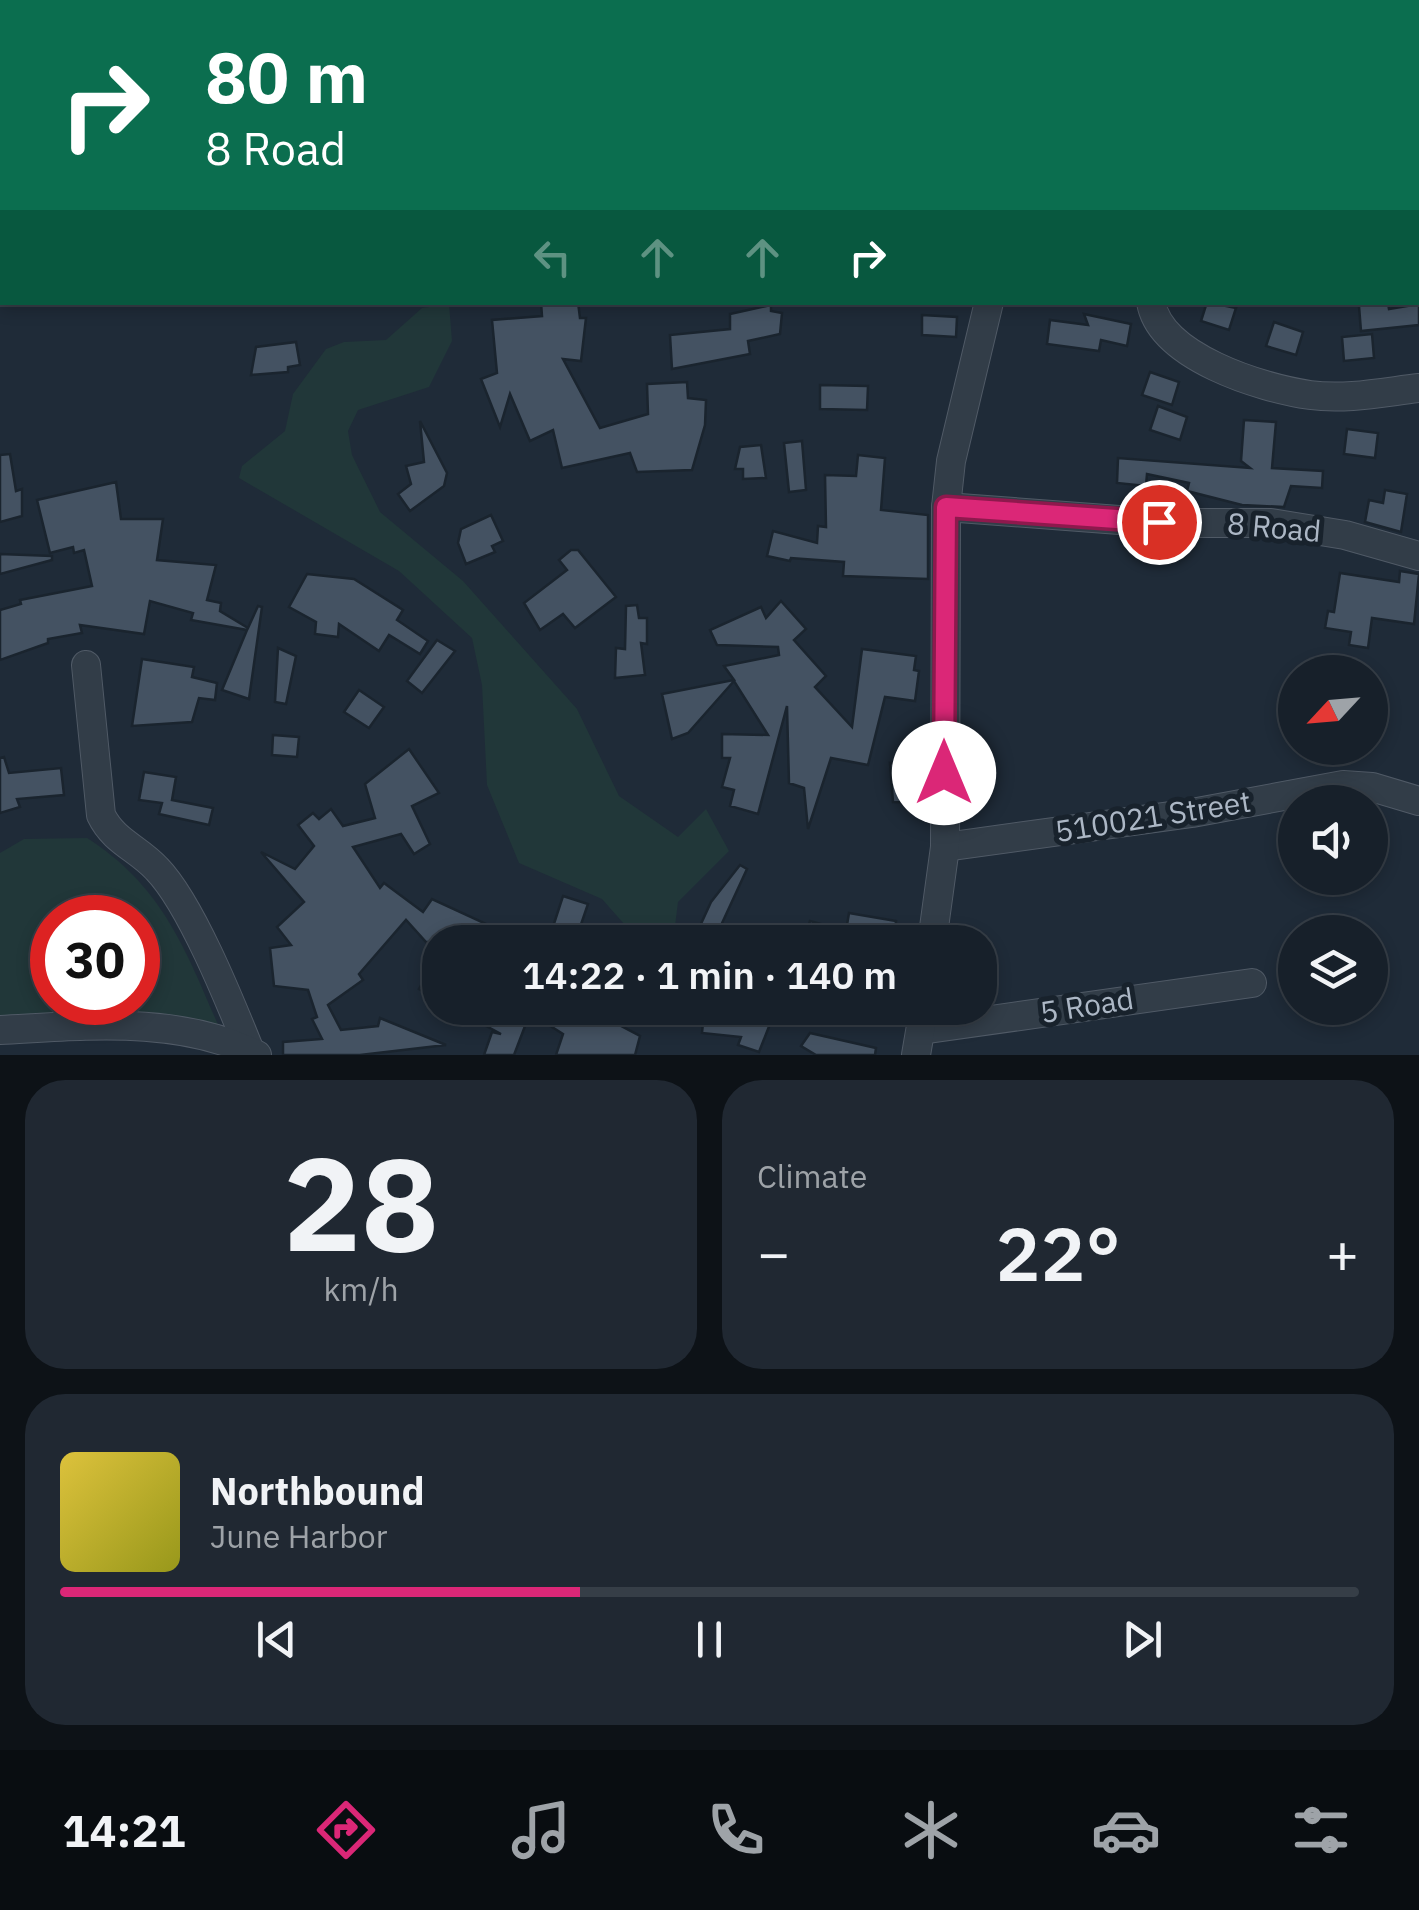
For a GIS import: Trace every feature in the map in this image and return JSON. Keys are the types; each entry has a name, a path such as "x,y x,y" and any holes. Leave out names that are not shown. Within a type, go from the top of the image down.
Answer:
{"street":[{"path":"934,925 945,847 946,507 951,461 987,305"},
{"path":"1152,305 1161,331 1172,342 1232,371 1280,387 1311,396 1419,388"},
{"name":"8 Road","path":"946,507 1159,522 1271,523 1345,535 1419,556"},
{"path":"86,665 102,815 114,836 157,868 175,894 253,1053"},
{"name":"510021 Street","path":"945,847 1192,813 1343,786 1372,787 1419,801"},
{"name":"5 Road","path":"920,1031 1252,982"},
{"path":"0,1030 130,1026 190,1035 253,1053"}],"green space":[{"path":"449,305 452,341 429,387 358,410 348,431 352,455 380,512 463,581 577,709 619,796 678,837 706,809 729,851 678,902 675,925 625,925 602,899 519,863 487,785 482,685 472,638 399,571 239,478 242,466 285,431 293,394 326,349 344,342 386,340 422,308"},
{"path":"87,838 113,857 150,895 30,895 30,1016 0,1017 0,853 24,839"},
{"path":"160,909 195,971 219,1027 160,1017"}],"building":[{"path":"541,305 578,305 580,318 586,318 581,361 563,359 600,428 648,414 647,384 687,382 688,398 706,400 705,425 692,470 637,472 630,453 562,468 553,430 530,441 510,394 500,427 481,379 497,373 492,320 542,316"},
{"path":"771,305 771,311 782,313 780,334 748,341 750,354 672,369 670,335 730,329 730,314"},
{"path":"1206,305 1236,308 1229,330 1201,321"},
{"path":"1388,305 1389,309 1419,305 1419,325 1361,331 1359,306"},
{"path":"1084,314 1131,324 1127,346 1101,340 1099,351 1047,344 1050,320 1088,325"},
{"path":"922,315 957,317 956,337 922,335"},
{"path":"1274,322 1303,332 1296,355 1266,346"},
{"path":"1372,334 1374,358 1344,361 1342,337"},
{"path":"296,342 300,365 288,367 288,372 251,375 256,347"},
{"path":"1150,372 1179,382 1172,405 1142,395"},
{"path":"820,385 868,386 867,410 820,409"},
{"path":"1158,406 1187,417 1180,440 1150,430"},
{"path":"1244,420 1276,422 1272,468 1323,471 1322,488 1291,486 1284,507 1242,505 1187,491 1189,483 1147,474 1146,486 1117,483 1118,458 1250,468 1241,461"},
{"path":"420,421 447,473 444,486 410,511 398,494 411,484 406,466 424,462"},
{"path":"1347,429 1378,433 1375,458 1344,454"},
{"path":"802,441 806,490 789,492 784,443"},
{"path":"761,445 766,478 743,479 743,469 735,469 740,447"},
{"path":"10,454 16,491 22,489 22,516 0,522 0,455"},
{"path":"858,455 885,458 881,510 928,515 928,579 843,576 844,562 791,558 790,561 767,556 773,531 817,543 818,526 826,527 825,475 856,476"},
{"path":"116,482 121,519 163,519 157,560 216,565 207,600 221,603 220,611 248,628 258,606 262,607 249,699 222,690 247,630 191,620 193,613 150,601 144,634 80,625 82,633 48,639 48,643 0,660 0,610 21,604 20,600 92,586 84,550 74,553 73,547 50,553 37,500"},
{"path":"1385,490 1407,494 1401,532 1365,522 1369,500 1383,503"},
{"path":"491,515 503,541 492,546 495,552 466,564 458,543 461,529"},
{"path":"571,550 578,550 616,597 575,628 563,614 540,630 524,603 567,570 559,560"},
{"path":"0,554 52,556 52,560 0,574"},
{"path":"1400,571 1419,574 1414,624 1372,618 1368,648 1349,645 1351,632 1325,628 1328,611 1334,612 1340,573 1399,582"},
{"path":"307,574 354,579 403,610 397,620 428,641 420,654 389,635 379,651 339,624 338,637 315,634 316,622 289,607"},
{"path":"781,601 806,629 794,640 826,676 815,687 852,727 862,649 916,656 914,670 919,671 915,701 885,697 868,765 831,758 808,829 804,788 789,783 787,706 758,814 730,806 734,790 722,787 730,758 722,758 722,734 768,735 734,681 688,733 672,739 662,694 734,680 724,666 779,655 778,647 717,645 710,630 761,607 766,618"},
{"path":"637,605 639,618 647,618 647,644 641,643 645,675 615,678 616,648 625,649 626,606"},
{"path":"437,640 455,651 422,693 407,681"},
{"path":"278,648 296,656 286,704 275,702"},
{"path":"142,659 194,667 192,677 217,683 215,700 199,698 192,722 132,726"},
{"path":"359,690 384,707 369,728 344,712"},
{"path":"273,735 299,737 297,757 272,755"},
{"path":"409,749 439,793 412,806 430,844 414,854 401,834 353,847 380,888 384,883 423,912 432,899 488,925 422,925 422,938 406,920 359,974 363,980 328,1005 341,1030 378,1026 380,1018 446,1045 360,1055 283,1055 283,1042 322,1039 312,1019 317,1017 308,990 274,986 270,948 291,945 277,927 304,902 261,852 295,869 314,846 298,825 313,813 319,819 331,809 343,826 375,818 365,784"},
{"path":"4,757 9,773 61,768 64,795 17,799 20,807 0,813 0,758"},
{"path":"890,763 912,765 911,786 926,786 926,803 893,802"},
{"path":"144,772 176,777 172,800 213,808 209,825 159,814 162,803 139,800"},
{"path":"740,865 747,869 721,925 700,925 711,902"},
{"path":"563,896 588,904 581,925 554,925"},
{"path":"849,913 896,921 895,925 847,925"},
{"path":"484,1025 525,1025 514,1055 484,1055 492,1032 501,1034"},
{"path":"549,1025 619,1025 640,1036 635,1055 556,1055 563,1034"},
{"path":"703,1025 770,1025 759,1052 738,1045 741,1037 702,1033"},
{"path":"810,1033 876,1048 875,1055 816,1055 801,1046"}],"route":[{"path":"944,773 946,507 1159,522"}]}
